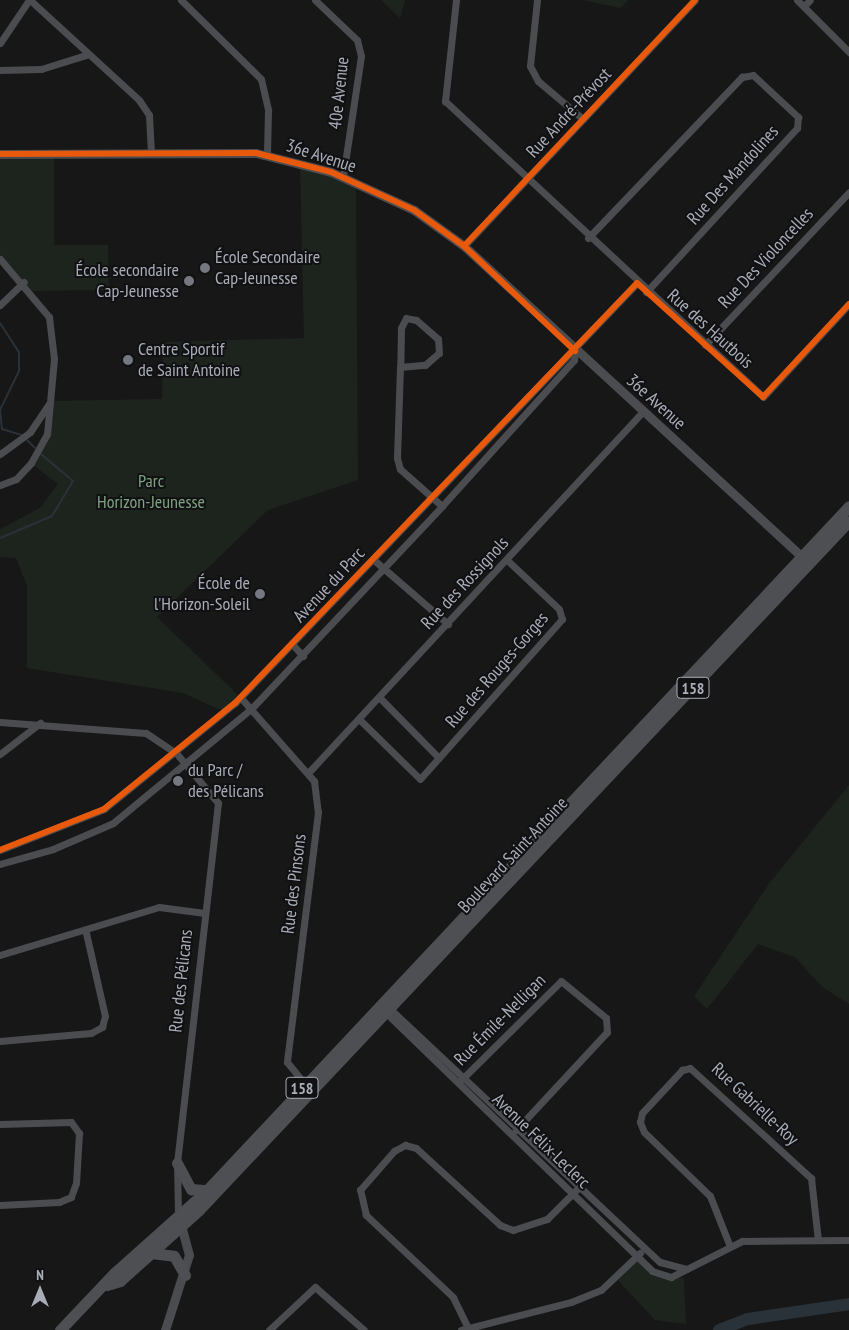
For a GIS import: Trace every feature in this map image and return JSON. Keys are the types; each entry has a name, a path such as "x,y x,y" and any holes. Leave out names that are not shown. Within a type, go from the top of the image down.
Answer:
{"main road":[{"name":"Boulevard Saint-Antoine","path":"806,562 849,506"},
{"name":"Boulevard Saint-Antoine","path":"207,1190 386,1009 806,562 849,521"},
{"name":"Boulevard Saint-Antoine","path":"180,1221 199,1210 309,1088"},
{"path":"177,1163 191,1189 207,1190"},
{"name":"158","path":"107,1285 120,1281 151,1253 207,1190"},
{"name":"158","path":"60,1330 107,1285 114,1273 180,1221"},
{"path":"151,1253 174,1256 185,1275"}],"street":[{"path":"0,43 29,0 89,54 149,114 151,153"},
{"path":"181,0 261,79 268,110 266,155"},
{"name":"40e Avenue","path":"315,0 356,40 361,56 343,176"},
{"name":"Rue des Hautbois","path":"456,0 445,101 525,180 763,397 849,304"},
{"path":"537,0 530,66 538,80 583,119"},
{"name":"Rue André-Prévost","path":"464,246 695,0"},
{"path":"797,0 849,52"},
{"path":"804,6 810,0"},
{"path":"0,70 41,68 89,54"},
{"name":"Rue Des Mandolines","path":"588,238 742,77 753,75 798,116 797,128 646,292"},
{"name":"36e Avenue","path":"0,154 151,153 266,155 343,176 414,210 464,246 575,351 806,562"},
{"name":"Rue Des Violoncelles","path":"704,345 849,192"},
{"path":"0,259 24,282 51,324 51,401 47,434 31,463 16,478 0,485"},
{"path":"0,304 24,282"},
{"name":"Avenue du Parc","path":"0,850 104,809 177,754 241,698 374,560 566,354 575,351 637,283"},
{"path":"400,367 425,364 439,353 438,339 416,320 406,318 401,328 397,458 400,469 442,506"},
{"name":"Avenue du Parc","path":"0,864 53,849 113,824 251,709 303,656 442,506 574,360 575,351"},
{"path":"0,454 30,432 51,401"},
{"name":"Rue des Rossignols","path":"308,773 360,720 642,412"},
{"path":"374,560 448,624"},
{"name":"Rue des Rouges-Gorges","path":"360,720 420,779 562,619 560,609 507,560"},
{"name":"Avenue du Parc","path":"293,645 303,656"},
{"name":"Rue des Pinsons","path":"241,698 314,781 318,812 287,1062 309,1088"},
{"path":"380,698 439,758"},
{"name":"Rue des Pélicans","path":"0,722 40,723 146,733 177,754 218,803 177,1163 180,1221"},
{"path":"0,754 40,723"},
{"path":"0,955 86,933 159,907 205,913"},
{"path":"0,1041 91,1033 102,1026 105,1016 86,933"},
{"name":"Rue Émile-Nelligan","path":"461,1080 553,985 561,981 575,989 606,1018 606,1032 512,1134"},
{"name":"Avenue Félix-Leclerc","path":"386,1009 461,1080 512,1134 652,1271 671,1277 729,1244 849,1240"},
{"name":"Rue Gabrielle-Roy","path":"729,1244 710,1196 644,1132 640,1122 642,1113 682,1070 690,1068 811,1178 818,1240"},
{"name":"Avenue Félix-Leclerc","path":"461,1080 518,1128 660,1262 686,1269"},
{"path":"0,1124 71,1122 79,1133 76,1183 70,1197 59,1202 0,1205"},
{"path":"579,1187 547,1219 513,1230 500,1225 416,1148 405,1145 394,1152 360,1190 366,1215 453,1297 465,1329 579,1299 601,1290 645,1249"},
{"path":"165,1330 185,1275 189,1255 180,1221"},
{"path":"269,1330 315,1287 364,1330"}],"green space":[{"path":"381,0 405,0 400,19 400,18"},
{"path":"583,0 629,0 620,8"},
{"path":"0,154 54,155 54,245 108,245 109,290 30,291 0,259"},
{"name":"Parc Horizon-Jeunesse","path":"300,163 356,182 358,480 268,510 157,617 241,698 225,712 183,693 27,668 27,586 16,558 0,557 0,529 40,508 58,484 31,463 47,434 51,401 162,399 163,342 304,338"},
{"path":"849,785 849,1004 822,987 795,957 758,944 707,1009 694,996 768,885"},
{"path":"637,1256 652,1271 684,1278 686,1324 655,1320 615,1277"}],"waterway":[{"path":"0,323 19,352 19,371 0,410 2,429 22,435"},
{"path":"27,440 35,448"},
{"path":"0,538 52,516 73,481 41,454"},
{"path":"719,1330 748,1319 849,1304"}],"cycle path":[{"path":"464,246 695,0"},
{"path":"0,154 256,153 331,172 414,210 464,246 575,351"},
{"path":"0,850 104,809 235,703 637,283 763,397 849,304"}],"place":[{"name":"École Secondaire Cap-Jeunesse","path":"205,268"},
{"name":"École secondaire Cap-Jeunesse","path":"189,281"},
{"name":"Centre Sportif de Saint Antoine","path":"128,360"},
{"name":"École de l'Horizon-Soleil","path":"260,594"},
{"name":"du Parc / des Pélicans","path":"178,781"}]}
